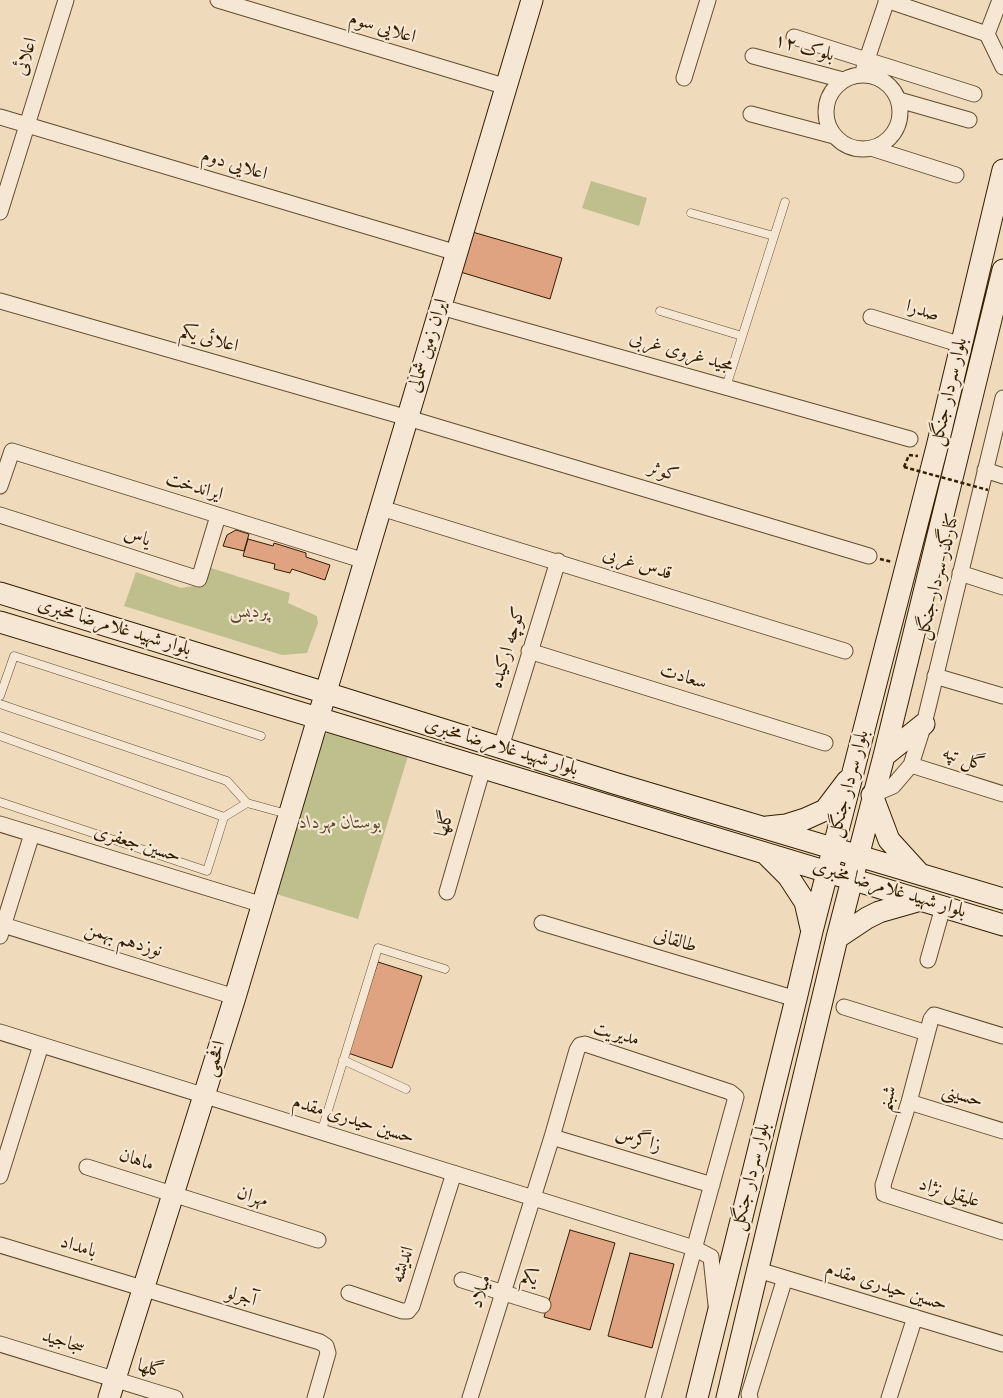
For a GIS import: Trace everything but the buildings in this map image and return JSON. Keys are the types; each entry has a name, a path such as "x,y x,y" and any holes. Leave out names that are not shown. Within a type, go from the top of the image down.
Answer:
{"main road":[{"name":"ایران زمین شمالی","path":"318,718 532,0"},
{"name":"بلوار سردار جنگل","path":"697,1398 812,931 907,566 1003,170"},
{"name":"بلوار سردار جنگل","path":"727,1398 836,938 872,795 884,756 1003,270"},
{"name":"بلوار شهید غلامرضا مخبری","path":"0,593 326,692 501,748 1003,899"},
{"name":"بلوار شهید غلامرضا مخبری","path":"0,622 1003,925"},
{"name":"افخمی","path":"112,1389 205,1095 318,718"},
{"path":"884,756 924,724"},
{"path":"760,827 786,825 825,810 853,773"},
{"path":"872,795 889,840 919,873"},
{"path":"765,853 788,876 805,902 812,931"},
{"path":"836,938 879,912 921,900"}],"street":[{"name":"اعلائی","path":"0,212 66,0"},
{"name":"اعلایی سوم","path":"218,0 507,87"},
{"path":"684,78 708,0"},
{"path":"834,136 828,125 826,112 828,100 834,88 864,67 886,0 987,34 1003,67"},
{"path":"987,34 1000,0"},
{"path":"794,37 864,67 974,94"},
{"name":"بلوک ۱۲","path":"753,56 843,80"},
{"path":"751,114 834,136 851,147 861,149 883,144 898,125 901,112 899,100 885,81 874,76 864,67"},
{"path":"899,100 969,120"},
{"name":"اعلایی دوم","path":"0,117 457,253"},
{"path":"871,148 956,175"},
{"name":"اعلائی یکم","path":"0,301 408,418"},
{"name":"مجید غروی غربی","path":"441,307 910,439"},
{"name":"صدرا","path":"871,317 962,345"},
{"name":"کنارگذر سردار جنگل","path":"911,765 924,724 1002,404"},
{"name":"کوثر","path":"408,418 869,556"},
{"name":"ایراندخت","path":"0,486 12,451 365,561"},
{"path":"985,470 1003,476"},
{"name":"قدس غربی","path":"381,508 845,652"},
{"name":"یاس","path":"0,515 199,579 218,516"},
{"name":"کوچه ارکیده","path":"501,748 529,651 558,562"},
{"path":"960,573 1003,587"},
{"name":"سعادت","path":"529,651 825,743"},
{"path":"935,676 1003,696"},
{"path":"872,795 893,786 911,765"},
{"name":"گل تپه","path":"911,765 1003,794"},
{"name":"گلها","path":"447,892 483,768"},
{"name":"حسین جعفری","path":"0,824 262,905"},
{"path":"1,928 32,834"},
{"path":"928,960 943,907"},
{"name":"طالقانی","path":"542,924 796,999"},
{"name":"نوزدهم بهمن","path":"1,928 235,997"},
{"path":"844,1008 927,1033"},
{"name":"شبنم","path":"884,1194 883,1185 909,1102 931,1019 934,1015 1003,1036"},
{"name":"حسین حیدری مقدم","path":"0,1032 694,1248"},
{"path":"0,1176 5,1146 41,1044"},
{"name":"مدیریت","path":"532,1197 580,1044 585,1044 730,1092 736,1097 712,1184"},
{"name":"حسینی","path":"909,1102 1003,1131"},
{"name":"زاگرس","path":"552,1137 712,1184"},
{"name":"ماهان","path":"87,1167 173,1194"},
{"name":"اندیشه","path":"350,1293 402,1310 408,1310 412,1306 454,1173"},
{"path":"654,1398 712,1184"},
{"name":"مهران","path":"173,1194 318,1240"},
{"name":"علیقلی نژاد","path":"884,1194 1003,1232"},
{"name":"میلاد","path":"470,1398 532,1197"},
{"name":"بامداد","path":"0,1245 143,1289"},
{"path":"694,1248 711,1257 718,1316"},
{"name":"حسین حیدری مقدم","path":"758,1270 1003,1344"},
{"path":"750,1398 749,1394 785,1278"},
{"name":"یکم","path":"462,1280 543,1305"},
{"name":"آجرلو","path":"143,1289 320,1342 326,1346 328,1353 315,1398"},
{"path":"890,1398 915,1317"},
{"name":"سجاجید","path":"0,1344 112,1389"},
{"name":"گلها","path":"112,1389 175,1398"}],"lane":[{"path":"726,387 785,202"},
{"path":"691,213 774,236"},
{"path":"660,311 742,336"},
{"path":"0,696 14,656 261,736"},
{"path":"0,704 227,782 247,803 289,815"},
{"path":"0,736 224,817"},
{"path":"0,802 207,871 224,817 247,803"},
{"path":"321,1133 378,948 445,969"},
{"path":"343,1060 406,1089"}],"path":[{"path":"909,455 904,467 988,490"},
{"path":"869,556 907,566"}],"green space":[{"path":"591,181 647,198 639,226 582,208"},
{"name":"پردیس","path":"211,568 290,593 288,603 317,616 318,623 307,653 282,655 124,606 136,572 181,588 205,584"},
{"name":"بوستان مهرداد","path":"329,732 408,756 358,919 273,893 320,738"}]}
